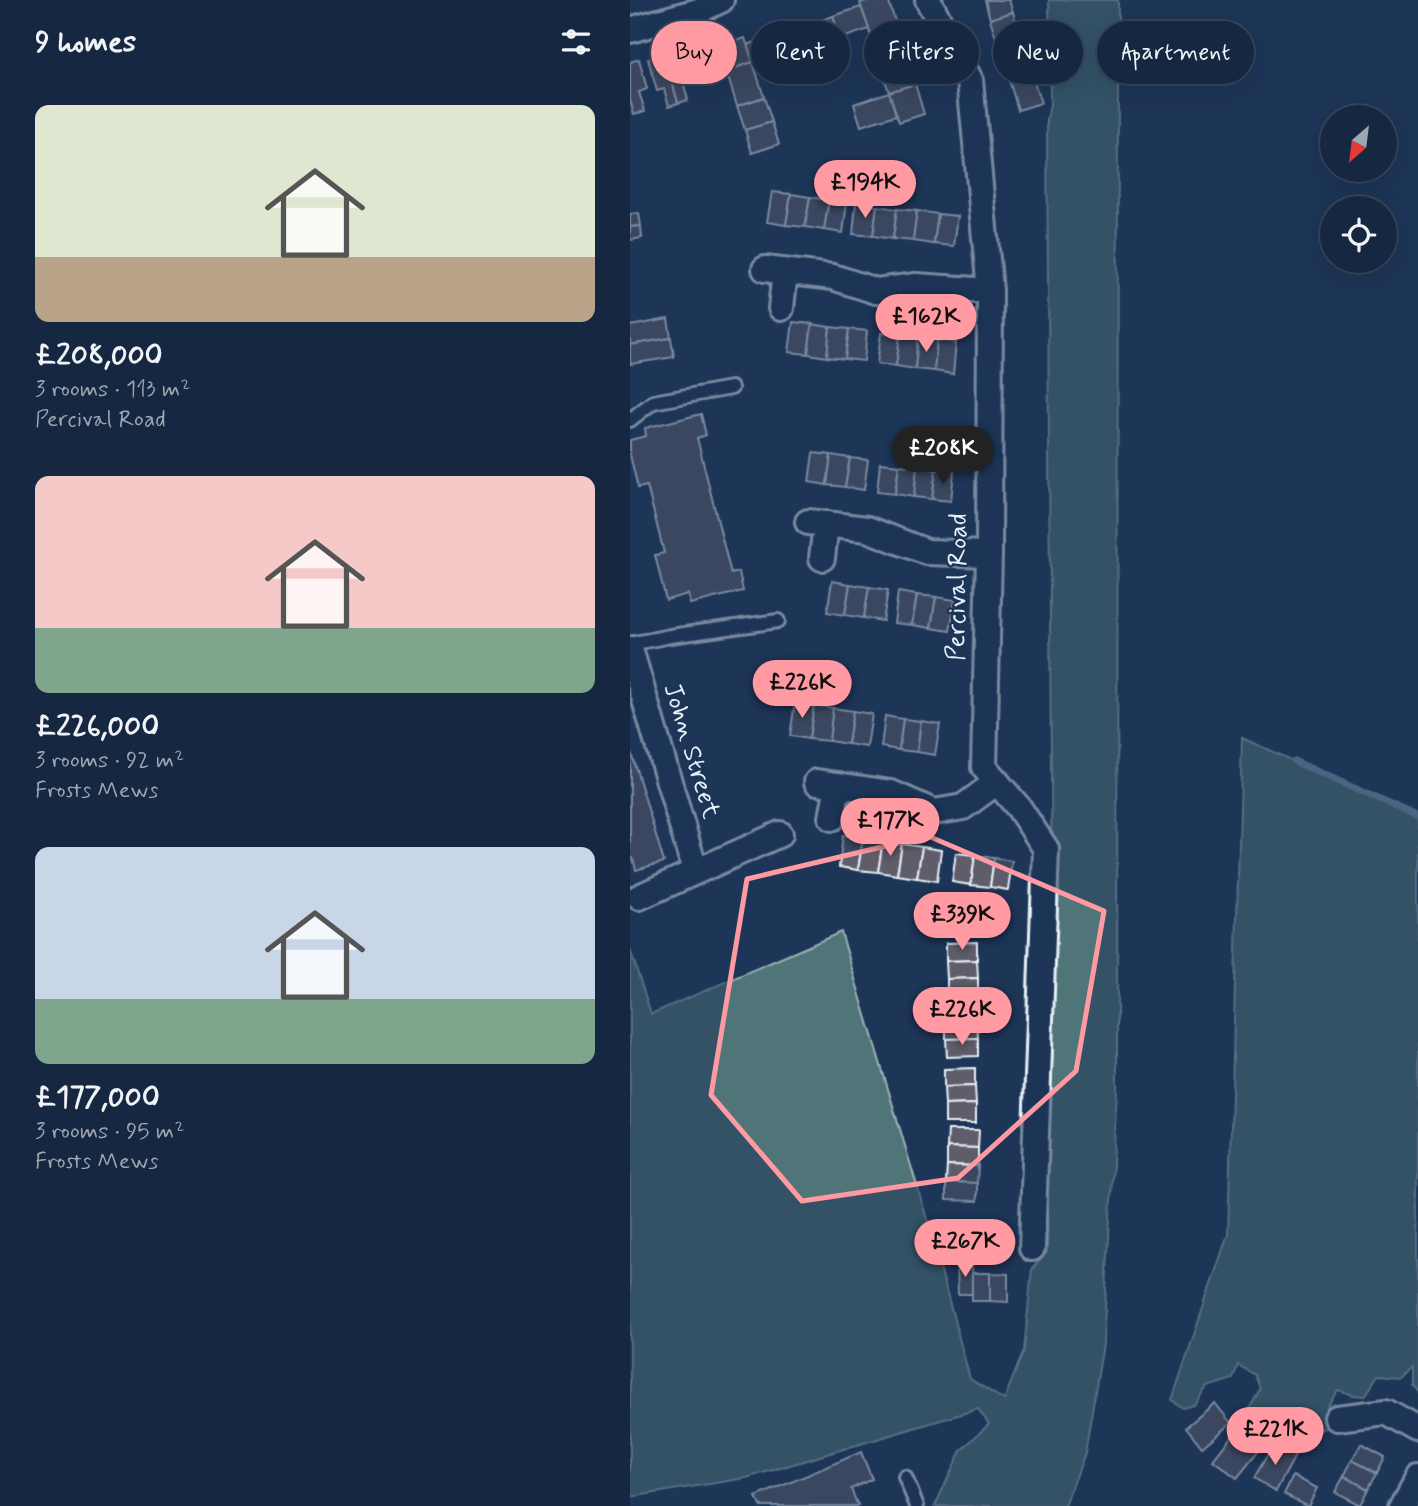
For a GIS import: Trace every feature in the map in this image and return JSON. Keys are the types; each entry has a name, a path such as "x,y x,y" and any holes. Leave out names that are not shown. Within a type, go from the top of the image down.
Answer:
{"street":[{"path":"630,30 698,11 721,0"},
{"name":"Percival Road","path":"928,0 970,80 990,291 990,774"},
{"path":"781,308 775,270 833,277 876,290 916,286 990,291"},
{"path":"822,558 817,523 867,529 926,552 989,554"},
{"name":"John Street","path":"630,647 695,870"},
{"path":"832,818 827,784 891,793 934,812 963,807 990,774 1019,808 1046,849 1032,1248"},
{"path":"639,897 780,834"},
{"path":"1337,1418 1387,1412 1418,1430"},
{"path":"1402,1506 1418,1478"}],"lane":[{"path":"630,420 653,402 732,388"},
{"path":"630,647 670,636 778,621"},
{"path":"905,1477 917,1506"}],"highlighted area":[{"path":"928,836 1104,911 1076,1071 958,1178 802,1201 711,1095 747,879"}],"green space":[{"path":"1049,0 1118,0 1118,21 1097,21 1097,84 1118,84 1117,1091 1103,1344 1085,1453 1065,1506 935,1506 961,1450 989,1424 978,1409 746,1478 630,1497 630,949 651,1014 841,932 929,1226 970,1379 1004,1400 1024,1350 1032,1269 1047,1252 1052,941 1047,119 1050,84 1083,84 1083,21 1049,21"},
{"path":"1242,738 1418,817 1418,1393 1412,1385 1412,1367 1401,1377 1379,1375 1365,1396 1338,1390 1328,1405 1325,1428 1292,1438 1272,1437 1254,1426 1246,1415 1260,1389 1255,1375 1238,1365 1233,1379 1207,1387 1194,1405 1183,1408 1172,1400 1228,1234"}],"building":[{"path":"888,0 895,21 866,21 860,3"},
{"path":"985,0 1009,0 1013,12 990,19"},
{"path":"861,7 866,21 864,31 850,36 850,21 835,21 833,16"},
{"path":"1013,12 1016,21 993,21 993,28 990,19"},
{"path":"833,16 835,21 818,21"},
{"path":"745,38 751,63 737,67 737,41"},
{"path":"639,59 647,89 639,92 645,111 634,114 630,100 630,62"},
{"path":"751,63 751,84 760,84 764,97 737,106 730,84 737,84 737,67"},
{"path":"655,84 673,84 678,103 669,106 664,89 657,91"},
{"path":"673,84 684,84 688,100 678,103"},
{"path":"886,84 915,84 889,92"},
{"path":"915,84 924,114 899,122 889,92"},
{"path":"1010,84 1035,84 1041,103 1018,110"},
{"path":"889,92 896,115 861,126 854,104"},
{"path":"764,97 772,122 745,130 737,106"},
{"path":"772,122 779,144 752,153 745,130"},
{"path":"772,192 791,194 786,225 767,222"},
{"path":"791,194 810,197 805,227 786,225"},
{"path":"810,197 829,200 824,230 805,227"},
{"path":"829,200 847,203 843,233 824,230"},
{"path":"856,203 877,206 873,236 853,234"},
{"path":"877,206 897,209 893,239 873,236"},
{"path":"897,209 917,211 913,241 893,239"},
{"path":"917,211 938,214 934,244 913,241"},
{"path":"639,213 641,226 630,227 630,214"},
{"path":"938,214 958,216 954,246 934,244"},
{"path":"641,226 642,238 630,240 630,227"},
{"path":"668,319 671,338 630,345 630,326"},
{"path":"793,322 812,324 808,354 789,352"},
{"path":"812,324 830,327 827,357 808,354"},
{"path":"830,327 849,329 845,359 827,357"},
{"path":"849,329 867,331 864,361 845,359"},
{"path":"881,333 900,336 896,366 877,364"},
{"path":"900,336 918,338 915,369 896,366"},
{"path":"671,338 674,357 630,364 630,345"},
{"path":"918,338 937,340 934,371 915,369"},
{"path":"937,340 956,342 953,374 934,371"},
{"path":"701,414 706,435 697,438 731,574 739,572 743,591 690,604 688,594 666,600 655,555 664,553 647,486 638,488 630,455 630,440 646,436 645,428"},
{"path":"813,453 831,455 827,485 809,482"},
{"path":"831,455 850,458 845,487 827,485"},
{"path":"850,458 868,460 864,490 845,487"},
{"path":"880,463 899,465 895,494 877,492"},
{"path":"899,465 917,467 914,497 895,494"},
{"path":"917,467 936,470 932,499 914,497"},
{"path":"936,470 954,472 951,501 932,499"},
{"path":"832,581 850,584 845,615 827,612"},
{"path":"850,584 869,587 864,618 845,615"},
{"path":"869,587 888,590 883,621 864,618"},
{"path":"898,592 917,595 912,625 894,623"},
{"path":"917,595 936,597 931,628 912,625"},
{"path":"936,597 955,600 950,631 931,628"},
{"path":"795,702 814,705 809,739 790,736"},
{"path":"814,705 833,708 829,741 809,739"},
{"path":"833,708 853,711 848,744 829,741"},
{"path":"853,711 872,714 867,747 848,744"},
{"path":"885,716 903,719 899,750 881,747"},
{"path":"903,719 921,721 917,752 899,750"},
{"path":"921,721 940,724 935,755 917,752"},
{"path":"630,749 664,862 636,870 633,858 630,859"},
{"path":"843,835 863,838 858,870 839,867"},
{"path":"863,838 883,841 878,872 858,870"},
{"path":"883,841 902,844 897,875 878,872"},
{"path":"902,844 922,847 917,878 897,875"},
{"path":"922,847 941,850 937,881 917,878"},
{"path":"956,853 975,855 971,885 952,882"},
{"path":"975,855 994,858 990,887 971,885"},
{"path":"994,858 1012,861 1008,890 990,887"},
{"path":"977,942 977,960 946,961 946,943"},
{"path":"977,960 978,978 947,979 946,961"},
{"path":"978,978 978,996 947,997 947,979"},
{"path":"946,1002 977,1002 977,1020 946,1021"},
{"path":"977,1020 978,1038 946,1039 946,1021"},
{"path":"978,1038 978,1056 947,1057 946,1039"},
{"path":"975,1068 975,1086 944,1087 944,1069"},
{"path":"975,1086 976,1104 945,1105 944,1087"},
{"path":"976,1104 976,1123 945,1123 945,1105"},
{"path":"948,1130 979,1130 978,1148 947,1147"},
{"path":"947,1147 978,1148 978,1166 947,1165"},
{"path":"947,1165 978,1166 977,1183 946,1182"},
{"path":"946,1182 977,1183 977,1201 946,1200"},
{"path":"972,1263 973,1294 958,1294 957,1264"},
{"path":"972,1273 990,1273 990,1301 972,1301"},
{"path":"990,1273 1008,1274 1008,1302 990,1301"},
{"path":"1215,1403 1231,1423 1202,1447 1186,1427"},
{"path":"1234,1433 1258,1452 1237,1478 1213,1460"},
{"path":"1274,1444 1295,1456 1276,1491 1254,1478"},
{"path":"1361,1444 1385,1457 1377,1473 1352,1460"},
{"path":"861,1452 872,1479 851,1489 858,1506 760,1506 756,1497"},
{"path":"1352,1460 1377,1473 1368,1489 1344,1476"},
{"path":"1293,1476 1317,1488 1308,1506 1284,1494"},
{"path":"1344,1476 1368,1489 1360,1505 1335,1492"}],"waterway":[{"path":"1294,761 1418,817"}]}
